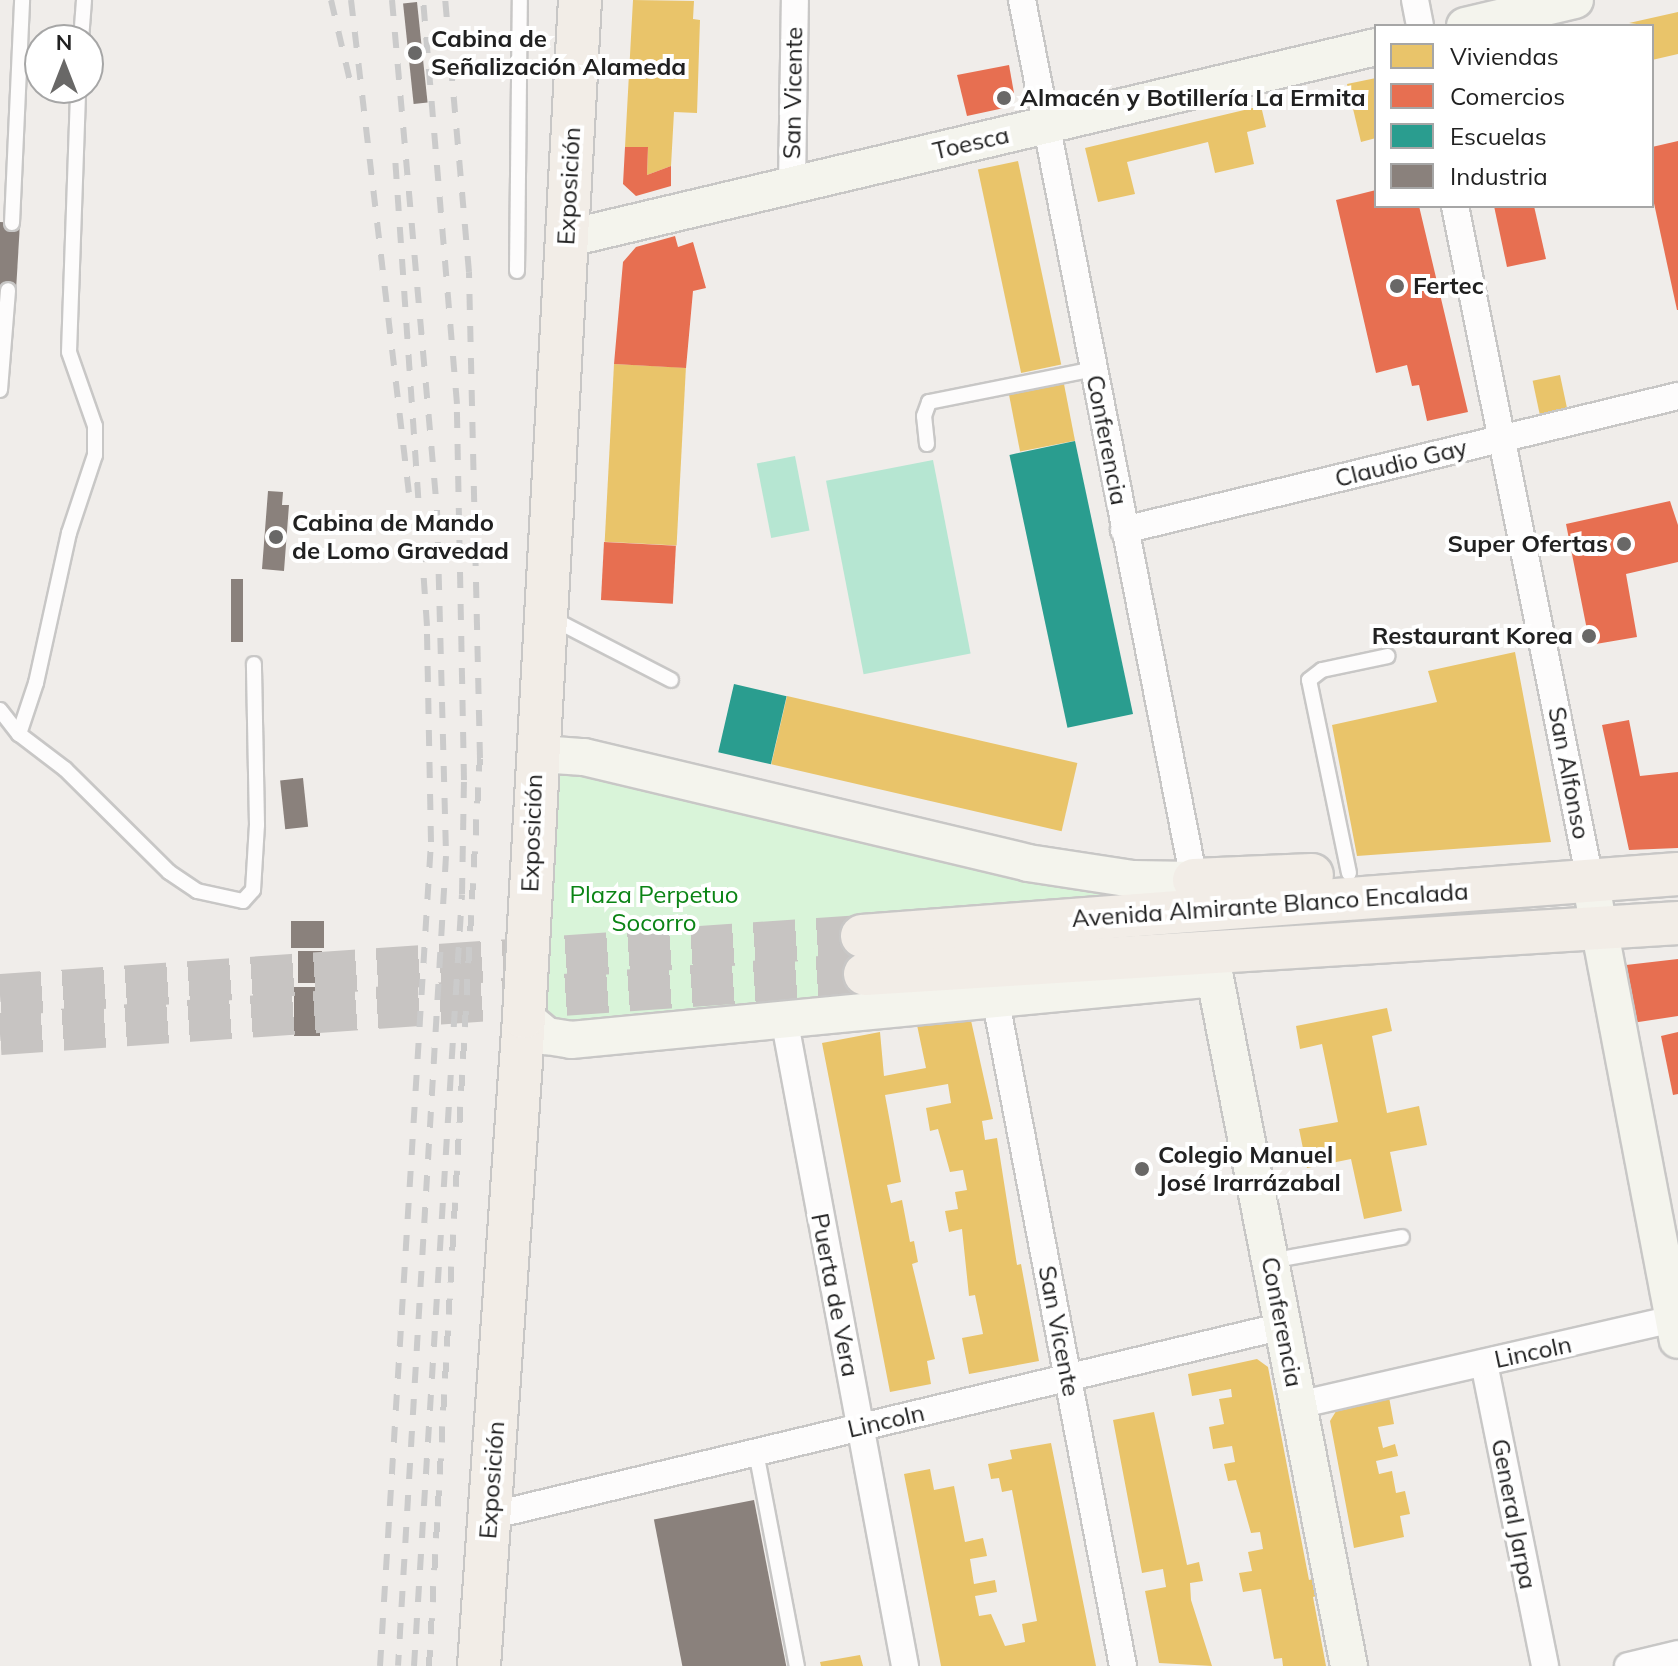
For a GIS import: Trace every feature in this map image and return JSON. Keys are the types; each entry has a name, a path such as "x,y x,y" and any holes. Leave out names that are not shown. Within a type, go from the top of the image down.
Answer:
{"main road":[{"name":"Exposición","path":"479,1666 524,1017 535,764 580,0"},
{"path":"1194,880 1349,873 1428,876 1492,888"},
{"name":"Avenida Almirante Blanco Encalada","path":"1678,874 1492,888 863,955 1506,935 1678,923"},
{"path":"1215,978 1388,965 1506,935"}],"street":[{"name":"San Vicente","path":"792,185 795,0"},
{"name":"Conferencia","path":"1022,0 1194,880"},
{"path":"1415,0 1420,24"},
{"path":"1473,24 1575,0"},
{"name":"Toesca","path":"565,239 1374,47"},
{"name":"San Alfonso","path":"1455,208 1590,880 1668,1239 1676,1330"},
{"name":"Claudio Gay","path":"1124,530 1678,396"},
{"name":"Avenida Almirante Blanco Encalada","path":"535,764 554,755 584,757 1028,863 1133,879 1194,880"},
{"name":"Conferencia","path":"1215,978 1349,1666"},
{"path":"524,1017 547,1036 571,1040 1215,978"},
{"name":"San Vicente","path":"995,997 1123,1666"},
{"name":"Puerta de Vera","path":"784,1018 905,1666"},
{"name":"Lincoln","path":"490,1516 1283,1326"},
{"name":"Lincoln","path":"1298,1405 1484,1363 1676,1330"},
{"name":"General Jarpa","path":"1484,1363 1545,1666"},
{"path":"1628,1666 1678,1654"}],"lane":[{"path":"12,223 22,0"},
{"path":"82,24 84,0"},
{"path":"517,271 520,0"},
{"path":"19,734 39,669 69,533 95,455 95,426 69,352 77,104"},
{"path":"0,390 8,290"},
{"path":"927,444 924,416 929,402 1094,369"},
{"path":"544,615 671,680"},
{"path":"1349,873 1309,680 1322,670 1388,656"},
{"path":"0,710 19,734 65,769 114,822 185,884 243,901 253,890 256,838 254,664"},
{"path":"1270,1261 1402,1237"},
{"path":"756,1452 797,1666"}],"green space":[{"path":"795,456 810,531 771,538 757,463"},
{"path":"933,460 971,653 864,674 826,481"},
{"name":"Plaza Perpetuo Socorro","path":"560,771 581,772 1036,883 1148,893 846,928 854,1003 561,1034 532,997 543,789"}],"building: Viviendas":[{"path":"633,0 694,1 693,19 700,20 697,113 674,112 671,166 647,175 648,147 625,147"},
{"path":"1678,12 1678,54 1654,60 1654,24 1629,23"},
{"path":"1374,78 1374,139 1361,142 1347,84"},
{"path":"1261,106 1266,127 1247,132 1254,164 1215,173 1208,142 1127,162 1135,194 1098,202 1085,148"},
{"path":"1018,161 1061,364 1021,373 978,170"},
{"path":"614,364 686,368 677,546 605,542"},
{"path":"1560,375 1568,412 1541,418 1533,381"},
{"path":"1063,379 1075,441 1020,452 1008,390"},
{"path":"1515,652 1551,842 1357,856 1332,725 1437,702 1428,671"},
{"path":"787,696 1077,763 1062,831 771,764"},
{"path":"1387,1008 1392,1031 1372,1036 1387,1113 1419,1106 1427,1145 1390,1152 1402,1211 1364,1219 1351,1159 1307,1168 1299,1129 1338,1122 1322,1044 1300,1049 1296,1026"},
{"path":"970,1016 993,1119 982,1121 985,1140 997,1138 1017,1265 1021,1264 1039,1361 969,1374 962,1338 983,1334 975,1295 969,1296 962,1229 949,1232 945,1211 958,1209 955,1192 967,1190 963,1170 950,1172 938,1129 930,1131 926,1108 951,1103 948,1084 885,1095 901,1182 887,1185 891,1203 902,1200 910,1242 914,1241 918,1262 912,1264 935,1359 927,1361 931,1384 890,1392 822,1043 880,1032 884,1076 926,1068 917,1025"},
{"path":"1257,1359 1268,1367 1309,1580 1313,1579 1317,1596 1313,1597 1326,1666 1283,1666 1282,1658 1274,1659 1261,1589 1243,1592 1239,1573 1252,1571 1248,1552 1263,1549 1260,1532 1251,1533 1236,1480 1228,1481 1224,1464 1235,1462 1232,1446 1213,1449 1209,1427 1224,1424 1219,1399 1232,1397 1231,1389 1192,1396 1188,1374"},
{"path":"1389,1397 1394,1424 1378,1427 1383,1448 1395,1444 1398,1456 1376,1461 1379,1474 1392,1471 1396,1493 1405,1491 1410,1514 1400,1516 1404,1537 1354,1548 1330,1421 1338,1408"},
{"path":"1154,1412 1187,1565 1199,1562 1203,1581 1190,1583 1191,1600 1212,1666 1159,1663 1145,1591 1166,1587 1163,1569 1142,1573 1113,1420"},
{"path":"1051,1443 1096,1666 941,1666 904,1474 930,1469 934,1490 954,1486 965,1542 983,1538 987,1556 970,1559 974,1584 995,1580 997,1592 975,1596 979,1616 991,1614 1005,1646 1025,1642 1022,1624 1037,1621 1012,1490 1002,1492 999,1478 991,1479 988,1464 1012,1459 1010,1450"},
{"path":"860,1655 863,1666 821,1666 820,1662"}],"building: Comercios":[{"path":"1009,65 1014,93 1004,108 967,116 957,75"},
{"path":"1678,141 1678,310 1654,203 1654,147"},
{"path":"625,147 648,147 647,175 671,166 671,186 636,196 623,184"},
{"name":"Fertec","path":"1374,190 1374,208 1419,208 1468,412 1427,421 1419,385 1412,386 1407,365 1376,373 1336,200"},
{"path":"1494,208 1534,208 1546,259 1507,267"},
{"path":"675,236 678,247 693,242 706,288 693,291 686,368 614,364 623,262 636,247"},
{"name":"Super Ofertas","path":"1670,501 1678,525 1678,562 1626,574 1637,637 1590,645 1566,524"},
{"path":"604,542 676,546 673,604 601,600"},
{"path":"1629,720 1640,776 1678,772 1678,848 1629,850 1602,725"},
{"path":"1678,959 1678,1016 1632,1023 1626,965"},
{"path":"1678,1032 1678,1094 1673,1095 1661,1036"}],"building: Escuelas":[{"path":"1075,441 1133,714 1067,728 1009,455"},
{"path":"734,684 787,696 771,764 718,752"}],"building: Industria":[{"name":"Cabina de Señalización Alameda","path":"417,2 428,102 414,104 403,3"},
{"path":"0,222 20,223 16,291 0,290"},
{"name":"Cabina de Mando de Lomo Gravedad","path":"268,491 283,492 282,505 289,505 284,571 262,569"},
{"path":"231,579 243,579 243,642 231,642"},
{"path":"303,778 308,827 285,829 280,780"},
{"path":"291,921 324,921 324,948 291,948"},
{"path":"298,951 322,951 322,983 298,983"},
{"path":"294,987 320,987 320,1036 294,1036"},
{"path":"754,1500 786,1666 682,1666 654,1519"}],"tunnel":[{"path":"0,995 862,936"},
{"path":"0,1034 865,974"}],"railway":[{"path":"331,0 351,85"},
{"path":"351,0 409,493"},
{"path":"392,0 437,510 446,856 398,1666"},
{"path":"414,1666 462,894 464,780 457,404 423,0"},
{"path":"429,1666 480,758 469,272 445,0"},
{"path":"380,1666 431,842 427,626 395,161"}],"place":[{"name":"Cabina de Señalización Alameda","path":"415,53"},
{"name":"Almacén y Botillería La Ermita","path":"1004,98"},
{"name":"Fertec","path":"1397,286"},
{"name":"Cabina de Mando de Lomo Gravedad","path":"276,537"},
{"name":"Super Ofertas","path":"1624,544"},
{"name":"Restaurant Korea","path":"1589,636"},
{"name":"Colegio Manuel José Irarrázabal","path":"1142,1169"}]}
